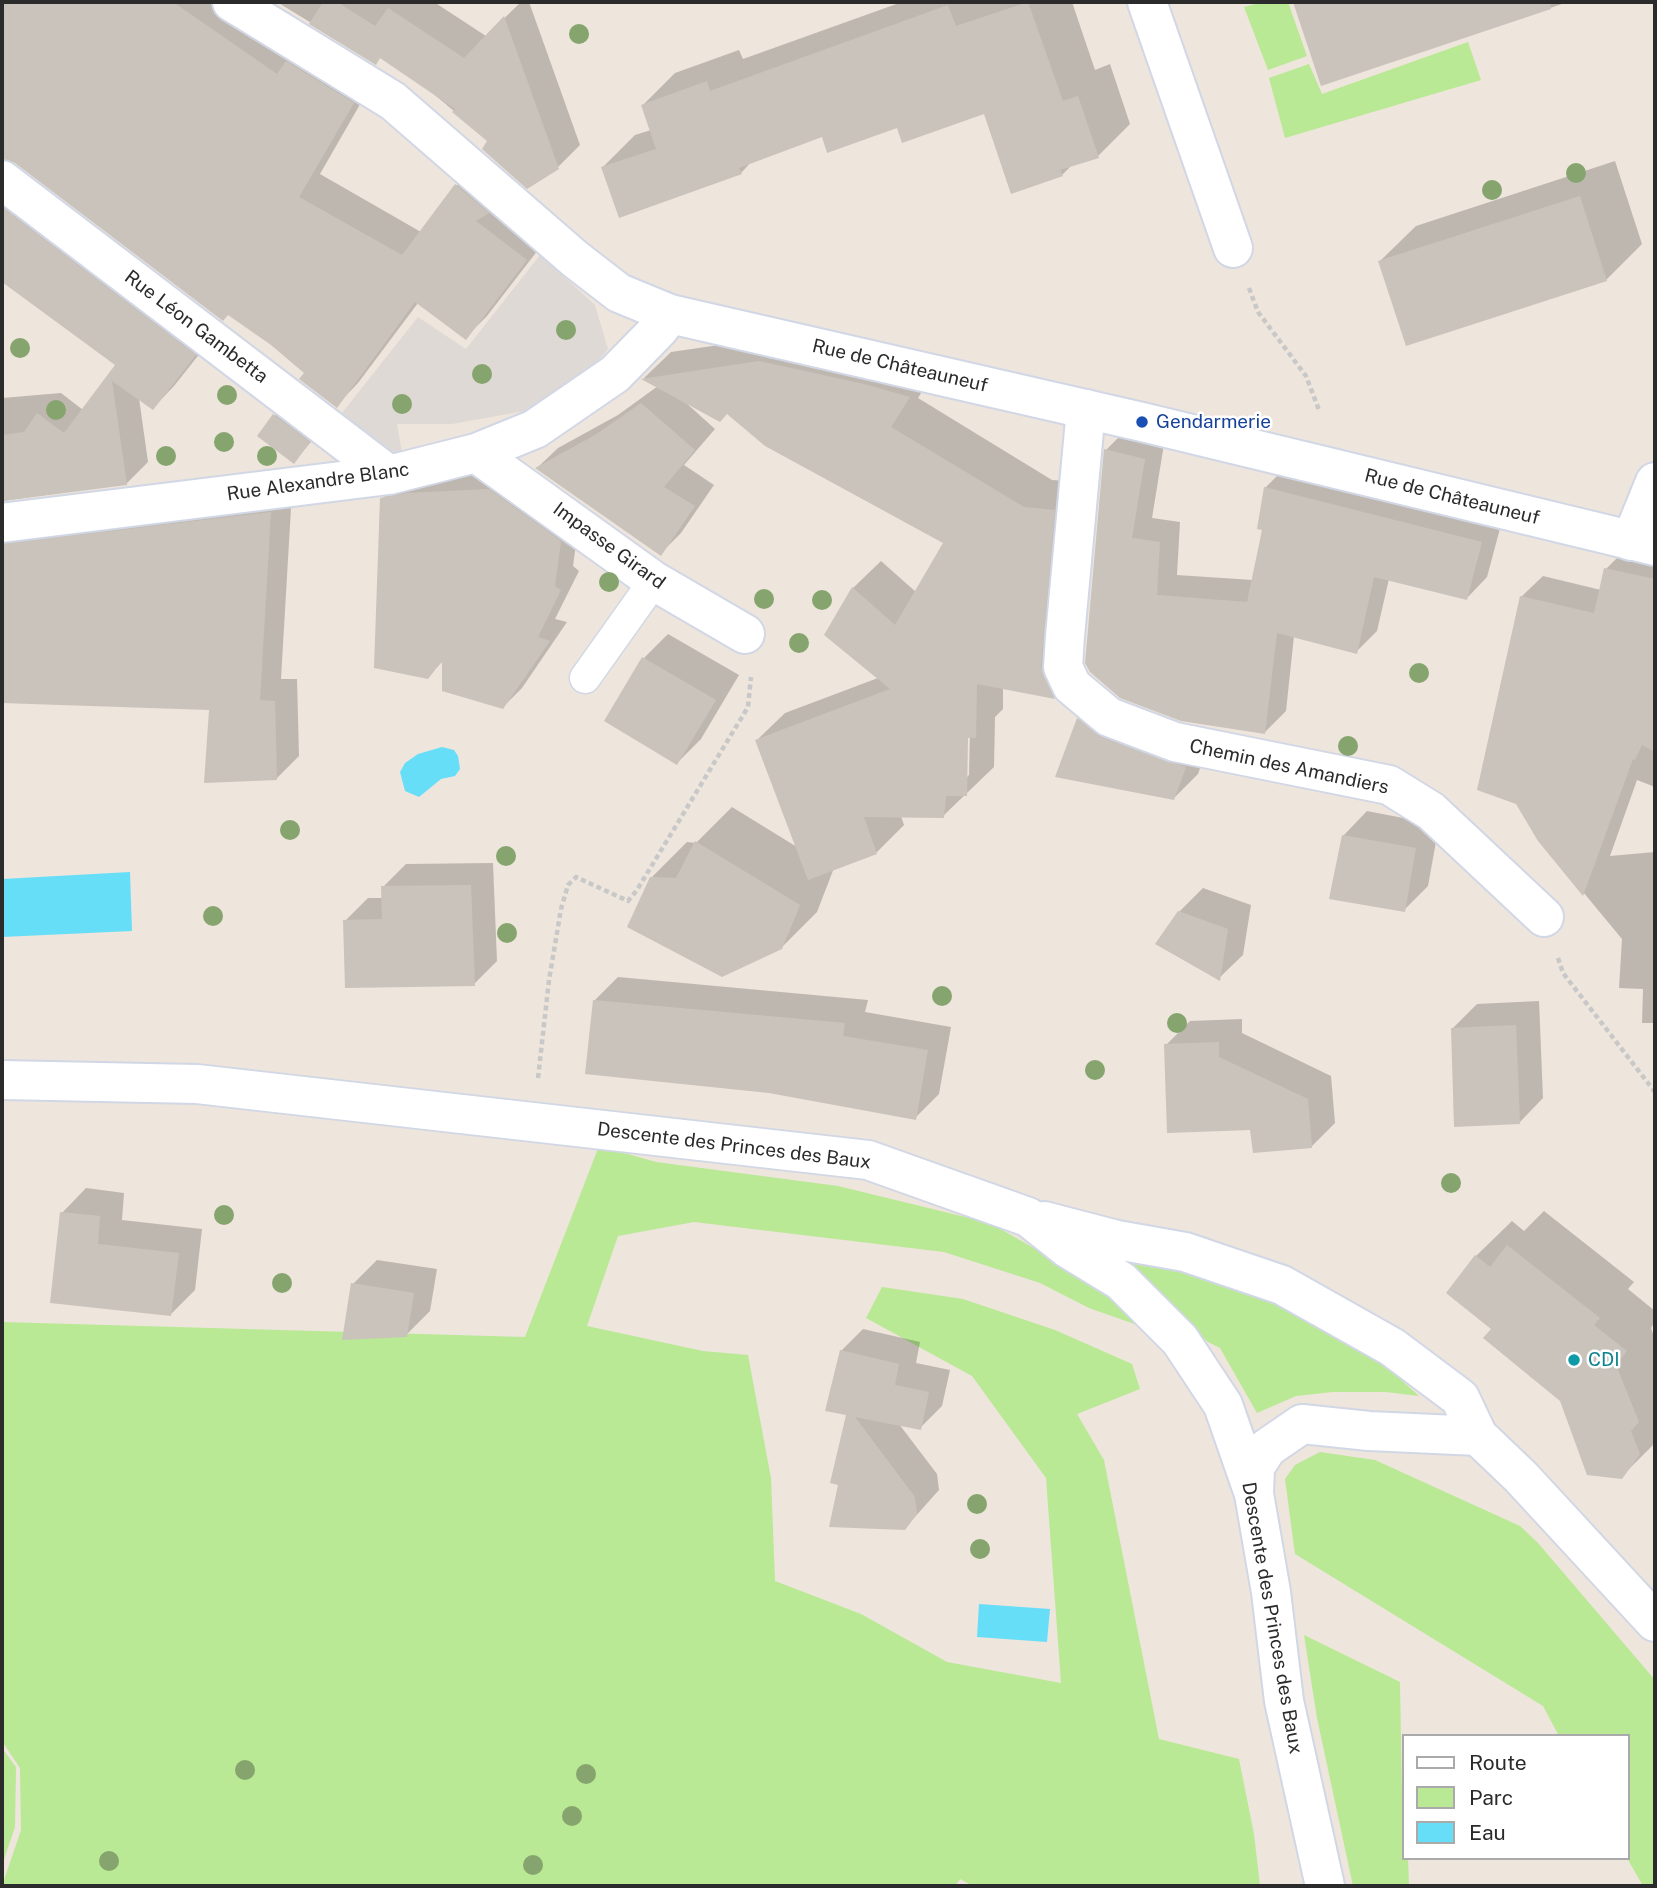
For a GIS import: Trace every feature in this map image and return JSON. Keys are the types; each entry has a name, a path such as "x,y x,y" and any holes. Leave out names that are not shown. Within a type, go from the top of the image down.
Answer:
{"street":[{"name":"Rue de Châteauneuf","path":"232,2 393,102 575,259 619,293 670,314 1086,409 1643,544"},
{"path":"1147,2 1233,248"},
{"name":"Rue Léon Gambetta","path":"2,180 389,475"},
{"name":"Rue Alexandre Blanc","path":"2,523 389,475 476,453 535,429 615,374 659,330 670,314"},
{"name":"Chemin des Amandiers","path":"1086,409 1063,667 1072,686 1109,717 1175,742 1389,785 1431,811 1544,918"},
{"name":"Impasse Girard","path":"476,453 654,581 745,634"},
{"path":"1643,544 1655,482"},
{"name":"Descente des Princes des Baux","path":"2,1080 197,1084 868,1160 1028,1217 1066,1248 1121,1281 1180,1340 1223,1405 1254,1494 1271,1592 1284,1701 1325,1886"},
{"path":"1028,1217 1117,1240 1185,1252 1282,1286 1392,1347 1460,1398 1478,1436 1521,1477 1655,1622"},
{"path":"1254,1494 1255,1467 1268,1448 1302,1424 1369,1431 1478,1436"}],"lane":[{"path":"585,678 654,581"}],"path":[{"path":"1233,248 1258,312 1306,376 1320,410"},
{"path":"533,1121 549,980 561,909 568,885 576,877 628,901 637,890 748,707 752,681 745,634"},
{"path":"1544,918 1563,973 1655,1092"}],"green space":[{"path":"1263,2 1288,2 1307,56 1268,70 1244,7"},
{"path":"1468,42 1481,80 1285,138 1269,78 1309,64 1322,94"},
{"path":"599,1146 656,1162 838,1186 990,1223 1095,1283 1140,1326 1089,1308 1040,1283 944,1252 694,1222 618,1236 587,1326 703,1351 748,1355 771,1478 775,1581 861,1614 947,1662 1061,1683 1046,1478 972,1376 866,1318 882,1287 963,1299 1055,1330 1132,1364 1140,1389 1077,1414 1104,1460 1159,1739 1239,1759 1254,1834 1260,1886 973,1886 960,1879 955,1886 2,1886 21,1830 20,1768 2,1741 2,1322 525,1337"},
{"path":"1131,1252 1225,1275 1367,1349 1419,1396 1386,1392 1333,1392 1296,1396 1257,1413 1220,1348 1208,1342 1123,1267"},
{"path":"1320,1452 1375,1460 1520,1526 1538,1543 1655,1680 1655,1886 1643,1886 1628,1860 1629,1734 1558,1734 1543,1706 1295,1554 1285,1479 1295,1465"},
{"path":"1304,1635 1400,1682 1402,1860 1408,1860 1409,1886 1353,1886 1317,1718"},
{"path":"2,1748 16,1767 15,1827 2,1865"}],"shaded area":[{"path":"540,255 595,305 608,349 595,365 530,410 452,424 397,424 403,458 338,418 418,317 466,349"}],"water":[{"path":"442,747 454,750 458,756 460,769 455,776 441,779 419,797 405,791 400,772 405,763 418,754"},
{"path":"130,872 132,931 2,937 2,879"},
{"path":"979,1604 1050,1609 1047,1642 977,1637"}],"building":[{"path":"2,2 173,2 277,74 286,61 354,103 299,197 402,255 455,184 489,213 476,221 527,260 466,340 415,302 337,408 299,379 304,373 271,345 228,315 223,321 15,163 2,159"},
{"path":"323,2 337,2 375,26 388,8 464,58 504,16 559,169 527,189 482,149 487,141 452,112 455,109 380,58 376,65 309,24"},
{"path":"1028,2 1063,101 1078,96 1099,158 1060,170 1063,176 1011,194 984,114 902,143 897,128 827,153 822,137 739,168 742,174 619,218 601,167 656,149 641,105 707,81 710,91 948,5 956,26"},
{"path":"1293,2 1550,2 1551,9 1321,86"},
{"path":"1580,196 1607,281 1406,346 1378,261"},
{"path":"2,207 196,355 153,410 112,381 127,485 2,501 2,435 24,432 37,413 64,433 115,365 2,282"},
{"path":"759,361 910,397 891,427 1024,507 1055,510 1041,666 1055,699 977,684 976,738 968,738 967,796 946,796 944,818 864,817 877,854 808,880 755,740 890,689 824,635 852,587 895,625 943,543 765,446 727,414 720,422 641,379"},
{"path":"641,403 695,450 664,487 695,506 661,556 535,468 595,435"},
{"path":"273,414 310,442 294,464 257,436"},
{"path":"1104,449 1145,459 1132,538 1160,542 1157,595 1247,602 1262,530 1257,529 1264,487 1482,542 1467,600 1374,577 1357,654 1277,633 1265,734 1181,721 1120,698 1090,672 1085,663"},
{"path":"489,489 561,541 555,586 561,590 538,637 550,641 503,709 442,691 442,661 428,679 374,668 380,498 408,493"},
{"path":"271,512 260,700 275,701 277,780 204,783 209,710 2,703 2,544"},
{"path":"1604,568 1655,579 1655,752 1642,745 1635,760 1633,759 1583,896 1538,841 1516,804 1477,790 1520,596 1594,613"},
{"path":"642,657 716,700 677,765 604,721"},
{"path":"1077,718 1101,737 1186,767 1174,800 1055,777"},
{"path":"1342,835 1416,848 1405,912 1329,899"},
{"path":"695,841 800,905 782,949 722,977 627,927 650,877 676,878"},
{"path":"471,885 475,986 345,988 343,920 382,919 381,886"},
{"path":"1178,911 1228,929 1220,981 1155,944"},
{"path":"593,1000 845,1023 843,1036 928,1050 916,1120 769,1093 585,1074"},
{"path":"1516,1025 1520,1124 1454,1127 1451,1028"},
{"path":"1219,1042 1219,1057 1308,1099 1312,1148 1253,1153 1250,1130 1167,1133 1164,1044"},
{"path":"60,1212 100,1216 98,1244 179,1253 171,1316 50,1303"},
{"name":"CDI","path":"1507,1245 1600,1318 1594,1325 1627,1351 1616,1365 1639,1422 1631,1431 1640,1454 1622,1479 1587,1475 1560,1401 1483,1338 1491,1329 1446,1293 1475,1255 1490,1267"},
{"path":"351,1283 414,1293 407,1337 342,1340"},
{"path":"840,1350 899,1364 895,1385 929,1392 921,1430 855,1417 915,1497 917,1514 905,1530 829,1527 838,1485 830,1483 846,1415 825,1411"}],"place":[{"name":"Gendarmerie","path":"1142,422"},
{"name":"CDI","path":"1574,1360"}]}
